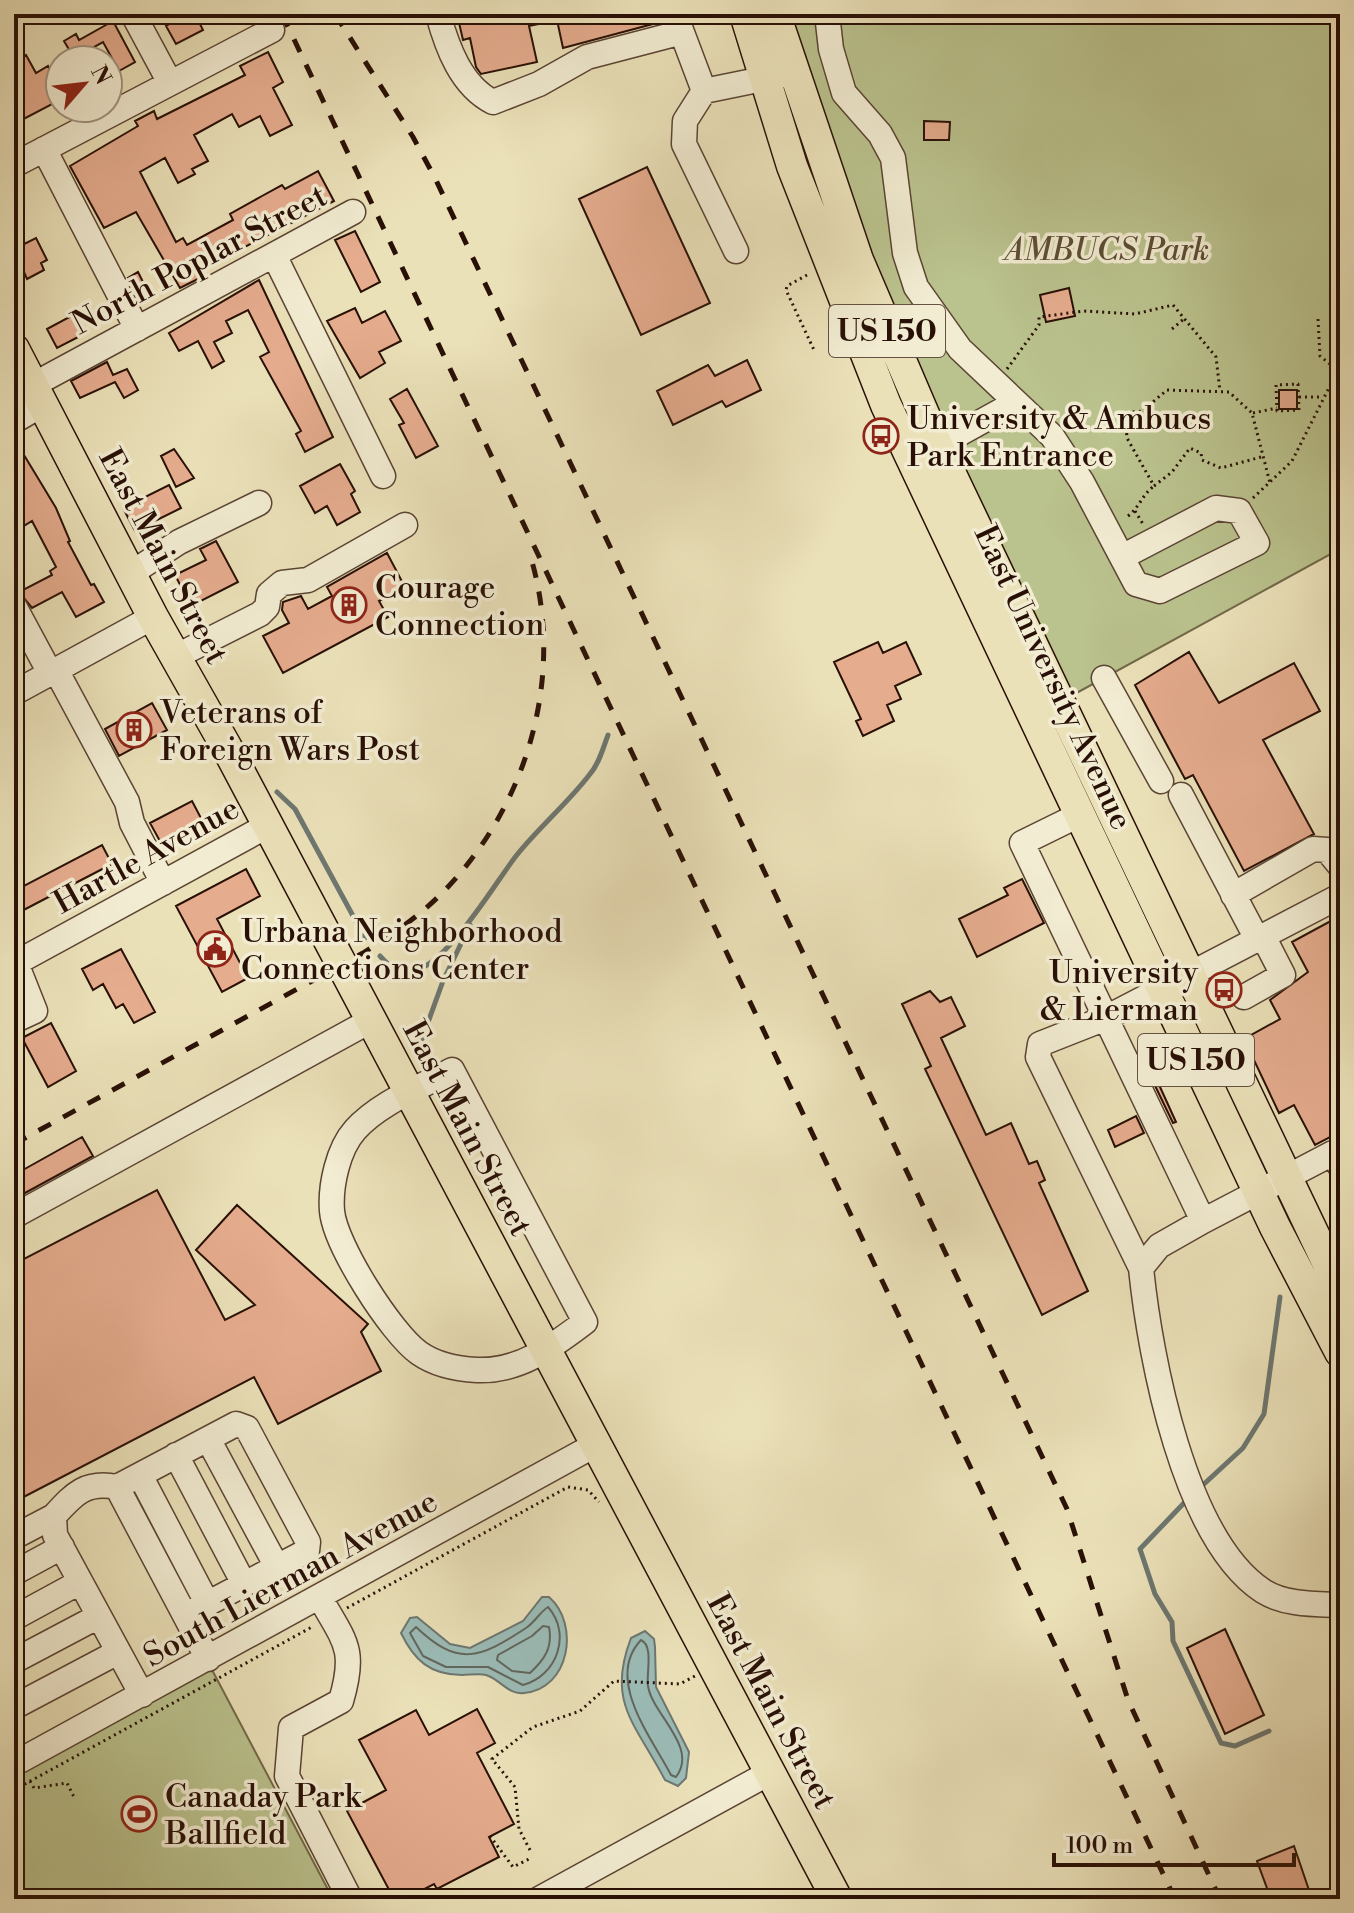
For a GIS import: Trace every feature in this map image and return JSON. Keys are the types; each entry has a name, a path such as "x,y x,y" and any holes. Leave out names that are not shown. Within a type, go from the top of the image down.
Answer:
{"main road":[{"name":"East University Avenue","path":"745,14 779,77 858,260 925,453 1079,815 1163,990 1271,1184 1340,1289"},
{"name":"East University Avenue","path":"775,14 779,77"},
{"name":"East Main Street","path":"14,349 130,574 837,1899"},
{"name":"East University Avenue","path":"925,453 1190,976 1340,1352"}],"street":[{"path":"133,14 169,81"},
{"path":"438,14 464,77 478,95 493,102 539,84 587,57 677,24 704,91"},
{"path":"827,14 831,49 844,93 880,134 893,158 905,253 916,287 960,349 1052,436 1136,584 1160,591 1257,543 1239,511 1216,508 1122,557"},
{"path":"14,165 169,81 272,30"},
{"path":"736,251 684,144 685,121 704,91 779,77"},
{"path":"44,149 137,329"},
{"name":"North Poplar Street","path":"14,421 38,395 137,329 353,212"},
{"path":"274,255 383,476"},
{"path":"925,453 1015,403"},
{"path":"130,574 179,542 259,503"},
{"path":"175,657 260,614 267,607 269,594 282,583 308,580 405,525"},
{"path":"14,606 127,802 132,823 163,883"},
{"path":"14,693 153,617"},
{"path":"1104,678 1283,975 1244,997"},
{"path":"1079,815 1022,843 1203,1221"},
{"name":"Hartle Avenue","path":"15,963 267,826"},
{"path":"1233,895 1313,849 1327,850 1340,866"},
{"path":"1340,896 1163,990 1106,1018 1040,1044 1038,1057 1141,1268 1145,1310 1172,1433 1195,1500 1237,1568 1264,1593 1301,1604 1340,1605"},
{"path":"14,1015 20,1018 35,1011 15,963"},
{"path":"14,1216 370,1021"},
{"path":"452,1070 585,1322 545,1351 508,1366 479,1370 439,1363 422,1355 394,1330 337,1233 332,1212 332,1189 337,1167 353,1132 408,1093 452,1070"},
{"path":"1141,1268 1159,1246 1271,1184 1333,1153 1340,1166"},
{"path":"14,1537 54,1516 74,1495 98,1484 117,1487 236,1424 247,1428 308,1542 307,1551 196,1609"},
{"path":"208,1439 277,1567"},
{"name":"South Lierman Avenue","path":"22,1773 142,1695 595,1445"},
{"path":"176,1455 244,1584"},
{"path":"140,1475 196,1609 208,1659"},
{"path":"117,1487 196,1609"},
{"path":"54,1516 55,1535 142,1695"},
{"path":"14,1573 62,1547"},
{"path":"14,1618 80,1582"},
{"path":"320,1598 342,1638 352,1665 341,1701 291,1728 287,1776 350,1899"},
{"path":"14,1661 99,1616"},
{"path":"14,1707 118,1652"},
{"path":"539,1899 769,1773"}],"path":[{"path":"807,275 787,286 786,290 814,350"},
{"path":"995,385 1039,325 1039,317 1084,311 1135,314 1173,305 1216,357 1220,392"},
{"path":"1172,329 1185,318"},
{"path":"1239,511 1270,483 1302,447 1339,371 1320,356 1318,319"},
{"path":"1298,384 1299,397 1299,410 1277,411 1276,385 1298,384"},
{"path":"1154,486 1127,438 1125,413 1142,411 1167,390 1229,392 1252,413 1270,483"},
{"path":"1299,397 1325,396"},
{"path":"1252,413 1277,408"},
{"path":"1128,516 1135,511 1141,496 1172,472 1190,448 1201,453 1202,460 1221,468 1261,457"},
{"path":"1135,511 1143,524"},
{"path":"343,1610 568,1487 588,1488 600,1503"},
{"path":"14,1790 22,1773 319,1623"},
{"path":"530,1850 519,1829 515,1787 492,1759 533,1727 574,1714 619,1680 680,1684 695,1676"},
{"path":"574,1714 576,1720"},
{"path":"22,1773 34,1788 67,1783 74,1797"},
{"path":"490,1836 513,1867 531,1858"}],"green space":[{"name":"AMBUCS Park","path":"775,14 1340,14 1340,549 1060,702 938,447"},
{"path":"210,1666 333,1899 14,1899 14,1773"}],"water":[{"path":"542,1597 549,1597 559,1609 567,1638 560,1668 552,1680 540,1689 518,1693 486,1675 451,1674 432,1669 418,1658 401,1633 410,1618 417,1617 450,1644 470,1648 523,1621"},
{"path":"645,1631 654,1639 656,1687 689,1752 686,1778 678,1786 665,1780 635,1728 623,1697 624,1660 631,1638"}],"building":[{"path":"187,14 195,14 203,30 176,44 166,26"},
{"path":"457,14 651,14 653,24 563,48 557,20 529,26 537,62 481,74 476,67 470,38 463,40"},
{"path":"113,21 135,62 124,68 124,44 66,44 64,41 76,34 79,40"},
{"path":"268,52 283,82 273,88 292,125 270,136 260,116 239,127 232,114 194,135 208,161 192,169 195,174 178,183 165,158 140,172 176,242 183,238 187,245 233,220 230,214 282,185 285,189 318,171 334,201 200,270 204,276 180,288 136,212 104,228 70,166 138,126 135,121 154,111 157,119 245,75 240,66"},
{"path":"26,55 36,73 44,68 44,108 14,124 14,63"},
{"path":"924,121 950,122 949,140 924,140"},
{"path":"647,167 710,303 641,335 579,199"},
{"path":"355,231 380,282 361,292 335,240"},
{"path":"36,238 47,260 41,263 44,270 27,279 14,249"},
{"path":"138,272 151,298 141,304 128,278"},
{"path":"259,280 333,437 305,452 296,434 301,431 260,357 269,352 248,310 226,321 232,333 214,342 224,361 212,368 198,341 179,351 169,333"},
{"path":"1069,288 1075,316 1046,322 1040,295"},
{"path":"355,308 362,323 385,311 401,341 379,352 385,363 360,378 327,321"},
{"path":"73,315 84,334 57,348 47,329"},
{"path":"747,360 761,390 726,407 722,401 673,425 657,391 708,365 715,376"},
{"path":"107,362 113,375 127,369 138,390 124,398 115,382 80,398 71,381"},
{"path":"407,389 438,446 416,458 399,425 404,423 390,399"},
{"path":"1279,390 1297,390 1297,409 1279,409"},
{"path":"174,449 194,478 176,487 161,456"},
{"path":"24,455 56,508 68,542 91,585 94,584 104,602 76,617 62,592 32,608 19,592 52,575 50,571 56,567 32,521 22,527 14,512 14,507 24,501 14,483 14,460"},
{"path":"340,464 355,491 351,494 360,512 337,525 327,506 315,513 300,486"},
{"path":"169,485 181,508 135,531 123,508"},
{"path":"216,541 238,582 191,606 175,575 206,560 200,549"},
{"name":"Courage Connection","path":"387,553 405,587 379,601 388,617 283,673 263,636 289,623 282,610 283,602 301,596 308,609 332,596 327,587"},
{"path":"878,642 883,653 906,642 921,674 895,686 901,699 887,705 894,721 863,736 856,721 861,719 834,662"},
{"path":"1189,652 1219,703 1294,663 1320,711 1263,740 1314,834 1244,871 1193,775 1185,779 1135,685"},
{"name":"Veterans of Foreign Wars Post","path":"152,703 167,730 119,756 105,729"},
{"path":"192,801 203,822 161,843 150,823"},
{"path":"102,845 112,864 14,915 14,891"},
{"name":"Urbana Neighborhood Connections Center","path":"246,869 260,896 217,919 248,978 222,992 176,906"},
{"path":"1022,879 1044,923 977,957 959,919 1008,895 1004,888"},
{"path":"1340,916 1340,1132 1315,1145 1294,1105 1279,1113 1244,1039 1280,1019 1270,1000 1308,972 1292,942"},
{"path":"121,949 155,1012 134,1023 123,1004 116,1008 103,984 93,990 82,969"},
{"path":"930,991 940,1002 951,997 965,1026 941,1038 986,1135 1011,1123 1029,1164 1037,1161 1045,1180 1039,1183 1088,1291 1042,1315 925,1069 931,1066 902,1004"},
{"path":"51,1023 76,1071 48,1087 22,1038"},
{"path":"1150,1065 1176,1122 1173,1123 1146,1067"},
{"path":"1136,1116 1144,1133 1115,1147 1108,1130"},
{"path":"82,1137 93,1156 14,1199 14,1175"},
{"path":"157,1190 225,1320 255,1305 196,1250 237,1205 368,1324 361,1332 381,1371 278,1424 254,1377 14,1502 14,1264"},
{"path":"1225,1629 1264,1715 1225,1734 1187,1648"},
{"path":"477,1709 495,1743 477,1753 514,1824 489,1837 499,1857 437,1889 434,1884 405,1899 394,1899 347,1811 386,1790 359,1740 416,1710 429,1735"},
{"path":"1294,1846 1312,1899 1271,1899 1257,1861"}],"waterway":[{"path":"380,956 401,972 425,967 439,956 469,922 516,856 593,770 608,735"},
{"path":"277,792 295,809 365,938"},
{"path":"418,1050 443,981 470,925"},
{"path":"1204,1484 1243,1448 1264,1414 1280,1297"},
{"path":"1184,1503 1140,1549 1155,1594 1172,1622 1173,1641 1221,1743 1235,1746 1269,1731"}],"railway":[{"path":"282,14 1175,1899"},
{"path":"335,14 413,137 435,178 1067,1509 1128,1700 1220,1899"},
{"path":"14,1144 363,953 406,924 445,890 474,855 499,817 518,777 532,734 541,689 544,644 540,599 530,555"}],"place":[{"name":"University & Ambucs Park Entrance","path":"881,436"},
{"name":"Courage Connection","path":"349,605"},
{"name":"Veterans of Foreign Wars Post","path":"134,730"},
{"name":"Urbana Neighborhood Connections Center","path":"215,949"},
{"name":"University & Lierman","path":"1224,990"},
{"name":"Canaday Park Ballfield","path":"139,1814"}]}
